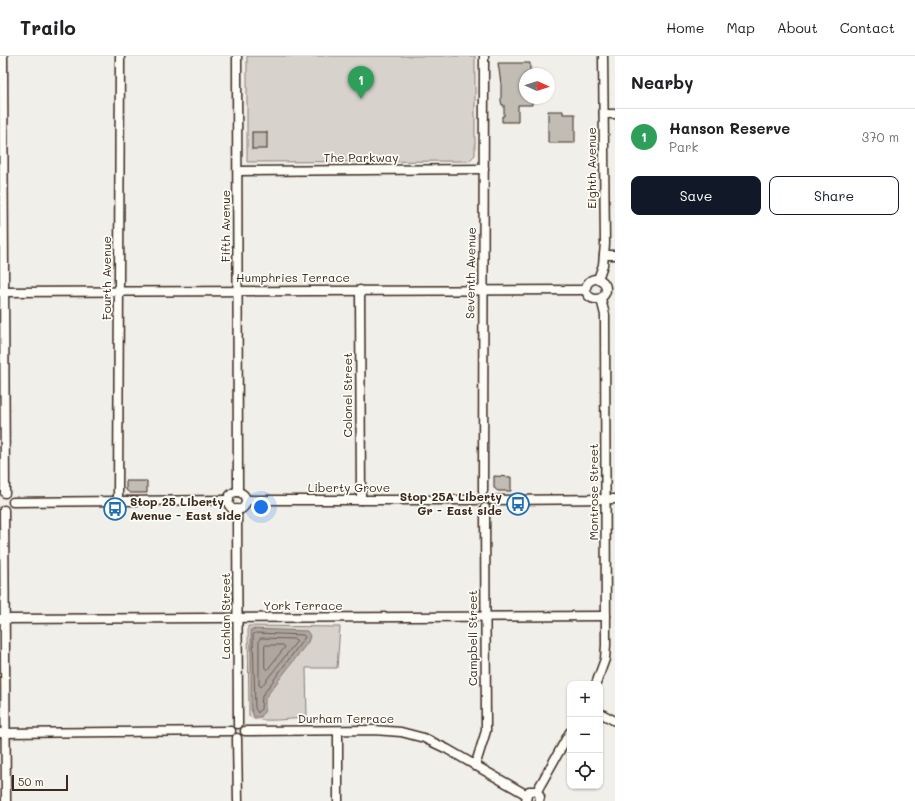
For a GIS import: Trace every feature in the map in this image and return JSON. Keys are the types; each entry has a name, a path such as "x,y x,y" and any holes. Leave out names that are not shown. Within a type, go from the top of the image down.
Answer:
{"street":[{"path":"3,56 2,493 9,494 13,502"},
{"name":"Fourth Avenue","path":"118,500 120,56"},
{"name":"Fifth Avenue","path":"237,56 238,492"},
{"name":"Seventh Avenue","path":"483,491 482,290 484,56"},
{"name":"Eighth Avenue","path":"598,279 604,255 603,56"},
{"path":"604,114 615,114"},
{"name":"The Parkway","path":"238,171 484,169"},
{"path":"604,255 615,255"},
{"path":"598,279 604,283 607,290 601,299 591,299 585,290 591,280 598,279"},
{"name":"Colonel Street","path":"360,290 361,500"},
{"name":"Humphries Terrace","path":"2,292 585,290"},
{"name":"Montrose Street","path":"597,681 605,659 606,616 605,315 601,299"},
{"path":"606,379 615,379"},
{"path":"483,491 490,496 492,500 491,504 485,508 478,504 476,500 480,492 483,491"},
{"path":"238,492 242,494 246,500 243,507 237,509 231,506 228,500 232,494 238,492"},
{"path":"492,500 615,499"},
{"path":"13,502 228,500"},
{"name":"Liberty Grove","path":"246,500 476,500"},
{"path":"6,801 3,733 2,509 8,509 13,502"},
{"name":"Campbell Street","path":"475,766 486,731 485,508"},
{"name":"Lachlan Street","path":"237,509 238,724"},
{"path":"606,585 615,585"},
{"name":"York Terrace","path":"3,619 606,616"},
{"path":"603,715 615,721"},
{"path":"231,731 234,725 238,724 244,727 244,735 238,738"},
{"path":"3,733 231,731"},
{"path":"231,731 233,736 238,738"},
{"name":"Durham Terrace","path":"245,731 401,732 424,738 475,766 526,798"},
{"path":"338,731 338,801"},
{"path":"537,791 567,737"},
{"path":"238,738 238,801"},
{"path":"526,798 529,791 537,791"},
{"path":"537,791 540,797 539,801"}],"shaded area":[{"path":"247,56 475,56 475,155 469,161 247,162"},
{"path":"248,626 340,627 337,668 306,668 307,718 260,720 249,716"}],"water":[{"path":"251,629 307,631 310,636 308,642 265,698 265,710 261,717 254,717 251,709"}],"building":[{"path":"498,63 530,63 530,68 519,68 519,104 532,105 518,105 518,122 502,122 502,116 504,116 504,105 502,105 501,101 501,84"},
{"path":"548,111 563,111 563,114 575,114 575,143 548,143"},
{"path":"252,132 267,132 267,149 252,149"},
{"path":"494,476 511,477 511,491 498,491 494,488"},
{"path":"126,481 147,481 147,493 130,493 126,490"}],"place":[{"name":"Hanson Reserve","path":"361,99"},
{"name":"Stop 25A Liberty Gr - East side","path":"518,504"},
{"name":"Stop 25 Liberty Avenue - East side","path":"115,509"}]}
